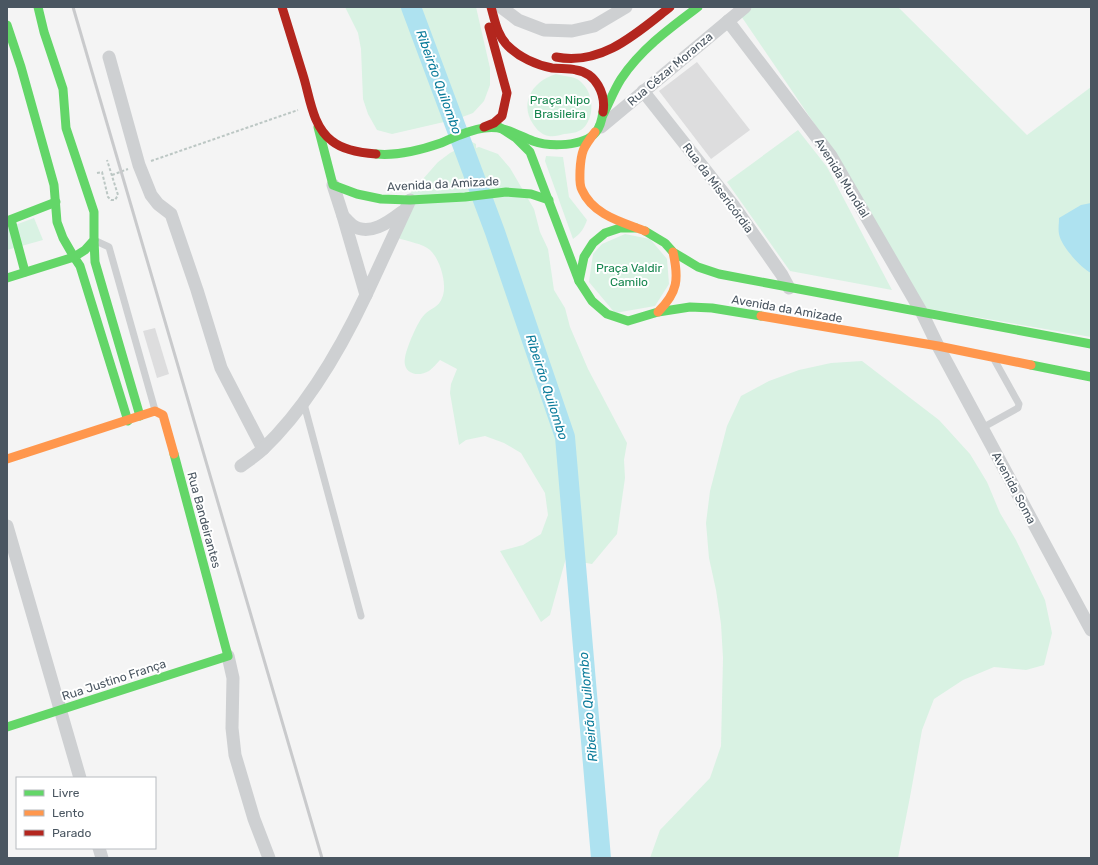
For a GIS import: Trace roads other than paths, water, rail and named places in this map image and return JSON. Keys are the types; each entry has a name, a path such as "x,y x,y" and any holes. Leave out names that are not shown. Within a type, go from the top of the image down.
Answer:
{"main road":[{"path":"38,7 44,32 63,89 66,128 94,212 95,262 140,416"},
{"path":"282,7 317,122 333,185"},
{"path":"317,122 330,140 335,143 358,152 376,155 399,154 433,146 494,123 502,116 507,93 491,35 486,7"},
{"path":"491,7 500,22 510,33"},
{"path":"491,7 498,33 504,42 521,56 530,61 552,68 579,70 590,77 601,88 604,103 602,117"},
{"path":"550,56 566,59 582,58 611,50 630,39 670,7"},
{"name":"Avenida da Amizade","path":"698,7 654,42 635,61 620,80 595,132 586,146 581,156 581,189 595,208 607,216 650,233 665,243 673,252 698,267 719,274 1091,344"},
{"path":"7,25 54,186 57,219 67,246 80,266 128,421"},
{"path":"44,32 45,61"},
{"path":"15,50 28,67"},
{"path":"484,127 499,127 515,131 534,141 550,145 568,144 583,140 595,132"},
{"name":"Avenida da Amizade","path":"499,127 516,136 524,143 530,152 579,281 592,301 607,314 628,321 658,312 690,307 712,308 938,346 1087,377"},
{"name":"Avenida da Amizade","path":"333,185 357,194 381,199 410,200 465,197 506,192 531,194 549,200"},
{"path":"25,272 9,221 56,202"},
{"path":"579,281 584,256 593,243 605,233 610,231 620,228 636,228"},
{"path":"7,278 74,257 85,250 94,240"},
{"path":"658,312 668,303 675,291 678,280 673,252"},
{"path":"7,459 155,411"},
{"name":"Rua Bandeirantes","path":"155,411 163,415 228,656"},
{"name":"Rua Justino França","path":"7,727 228,656"}],"street":[{"path":"501,7 518,20 544,30 572,31 594,26 626,7"},
{"name":"Rua Cézar Moranza","path":"595,132 745,7"},
{"name":"Avenida Mundial","path":"728,21 831,156 922,313 938,346"},
{"path":"109,57 139,165 151,195 158,204 170,214 197,290 221,368 263,450"},
{"name":"Rua da Misericórdia","path":"643,92 733,205 789,288"},
{"path":"333,185 366,295"},
{"path":"241,466 263,450 304,404 351,327 403,212 410,200"},
{"path":"343,216 353,226 364,229 374,229 388,223 403,212"},
{"name":"Avenida Soma","path":"938,346 1091,630"},
{"path":"1087,377 1091,390"},
{"path":"7,526 80,777"},
{"path":"228,656 233,678 232,728 235,755 254,819 269,858"}],"lane":[{"path":"94,240 109,247 155,411"},
{"path":"982,428 1018,408 1019,404 993,358"},
{"path":"304,404 361,616"}],"water":[{"path":"1091,203 1091,273 1072,256 1063,244 1059,234 1059,218 1081,205"}],"waterway":[{"name":"Ribeirão Quilombo","path":"411,7 495,232 565,437 601,858"}],"railway":[{"path":"73,7 322,858"}],"park label":[{"name":"Praça Nipo Brasileira","path":"560,107"},
{"name":"Praça Valdir Camilo","path":"629,275"}]}
